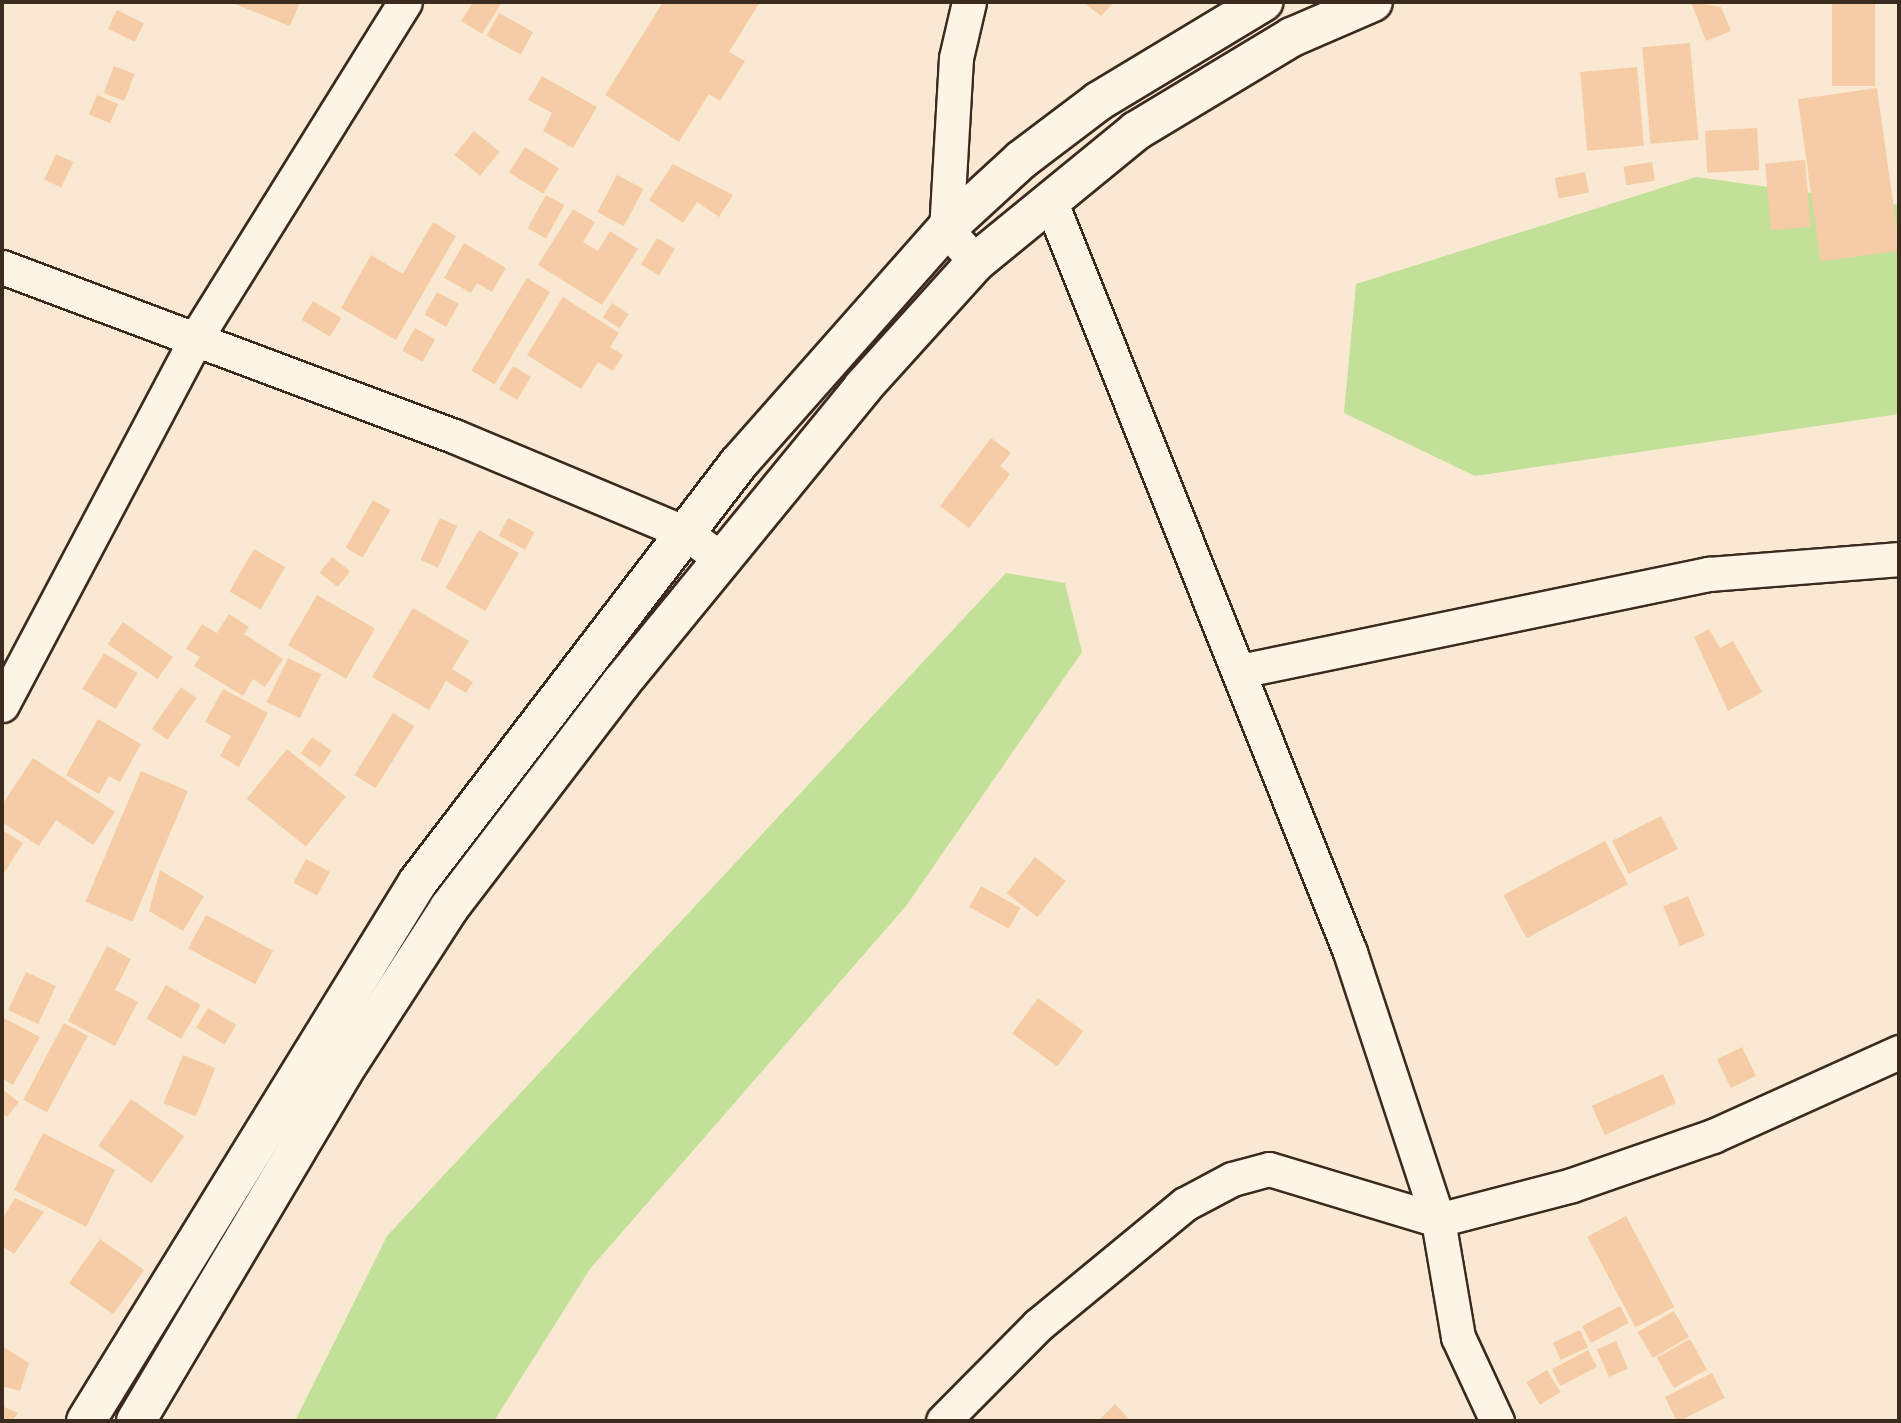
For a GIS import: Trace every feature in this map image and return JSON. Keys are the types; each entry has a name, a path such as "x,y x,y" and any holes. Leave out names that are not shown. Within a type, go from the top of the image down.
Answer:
{"street":[{"path":"2,705 197,336 405,2"},
{"path":"969,2 956,58 946,229 976,262"},
{"path":"86,1421 341,998 418,882 686,533 946,229 1099,101 1262,2"},
{"path":"136,1421 343,1072 449,908 721,559 976,262 1050,200 1200,90 1292,37 1373,2"},
{"path":"1050,200 1350,951 1438,1220 1458,1337 1497,1421"},
{"path":"2,267 197,336 686,533 721,559"},
{"path":"1240,671 1709,574 1899,559"},
{"path":"943,1421 1038,1325 1185,1204 1232,1179 1269,1168 1438,1220 1572,1185 1713,1136 1899,1052"}],"green space":[{"path":"1696,177 1899,205 1899,414 1475,476 1344,413 1356,284"},
{"path":"1006,573 1065,583 1082,652 906,906 590,1269 494,1421 295,1421 387,1236"}],"building":[{"path":"230,2 300,2 290,26"},
{"path":"473,2 502,2 482,34 461,21"},
{"path":"663,2 760,2 729,52 745,61 720,101 709,94 679,142 605,95"},
{"path":"1083,2 1114,2 1101,16"},
{"path":"1691,2 1721,7 1731,31 1706,41"},
{"path":"1832,2 1875,2 1875,86 1832,86"},
{"path":"117,10 144,23 135,42 108,29"},
{"path":"499,13 533,32 521,55 486,36"},
{"path":"1690,43 1698,140 1651,144 1642,47"},
{"path":"114,66 135,74 124,101 104,93"},
{"path":"1637,67 1644,146 1587,151 1580,72"},
{"path":"542,76 597,107 573,148 543,131 552,113 528,100"},
{"path":"1877,88 1899,251 1821,262 1798,99"},
{"path":"97,95 118,104 110,123 89,114"},
{"path":"1757,128 1759,170 1707,173 1705,131"},
{"path":"474,131 500,152 480,176 454,155"},
{"path":"525,147 559,168 543,194 509,172"},
{"path":"56,154 73,162 61,187 44,179"},
{"path":"1805,160 1811,227 1771,230 1765,163"},
{"path":"1652,162 1655,181 1626,185 1623,167"},
{"path":"673,164 733,195 719,217 697,202 683,223 649,200"},
{"path":"1585,172 1589,193 1559,199 1555,178"},
{"path":"617,175 643,189 624,226 597,212"},
{"path":"546,195 564,205 546,238 528,228"},
{"path":"573,209 595,222 583,242 598,251 610,231 638,249 602,305 538,265"},
{"path":"433,222 456,236 396,340 341,308 371,255 403,274"},
{"path":"657,238 675,249 659,275 641,265"},
{"path":"464,243 506,268 492,292 477,283 471,293 444,278"},
{"path":"527,278 550,292 495,384 471,371"},
{"path":"437,292 459,304 446,327 424,315"},
{"path":"563,297 619,333 610,347 623,355 613,371 598,362 581,389 527,355"},
{"path":"313,301 341,318 330,337 302,320"},
{"path":"612,303 629,314 620,328 603,317"},
{"path":"415,328 435,339 423,362 402,351"},
{"path":"513,366 531,377 517,400 499,389"},
{"path":"991,438 1011,453 1000,466 1010,474 969,528 940,506"},
{"path":"373,500 390,510 363,558 346,548"},
{"path":"440,518 457,526 438,568 421,560"},
{"path":"508,518 534,532 525,550 499,536"},
{"path":"479,530 519,553 485,611 446,588"},
{"path":"254,549 285,567 261,609 230,591"},
{"path":"332,557 350,571 338,587 320,573"},
{"path":"317,595 375,628 346,679 288,645"},
{"path":"413,608 469,641 452,669 473,682 466,693 446,681 429,710 372,677"},
{"path":"229,614 249,627 244,634 283,659 265,687 253,679 243,696 194,666 200,657 186,649 202,624 217,633"},
{"path":"123,622 173,657 157,679 108,644"},
{"path":"1709,629 1720,648 1733,641 1762,692 1728,711 1694,637"},
{"path":"104,653 137,673 116,709 82,689"},
{"path":"288,658 321,674 300,718 267,702"},
{"path":"181,687 197,698 167,740 152,729"},
{"path":"223,689 268,713 239,767 220,756 231,736 205,722"},
{"path":"393,713 414,726 376,788 354,775"},
{"path":"98,719 141,744 120,782 109,776 99,794 66,775"},
{"path":"312,737 332,751 320,767 301,753"},
{"path":"287,749 346,797 306,847 247,799"},
{"path":"33,758 115,812 93,845 56,820 39,846 2,822 2,805"},
{"path":"141,771 188,791 132,922 86,902"},
{"path":"1661,816 1678,849 1629,874 1612,841"},
{"path":"2,830 23,843 4,873 2,872"},
{"path":"1605,841 1628,884 1526,938 1503,895"},
{"path":"1035,857 1066,881 1037,917 1007,893"},
{"path":"306,859 330,872 317,896 293,883"},
{"path":"160,870 204,896 183,931 149,911"},
{"path":"981,886 1020,908 1009,929 969,907"},
{"path":"1688,896 1705,936 1680,946 1663,907"},
{"path":"206,915 273,951 255,984 188,949"},
{"path":"107,946 131,959 115,990 138,1002 115,1046 68,1021"},
{"path":"26,972 56,986 38,1024 8,1010"},
{"path":"166,985 201,1005 181,1039 146,1019"},
{"path":"1038,998 1083,1031 1057,1067 1012,1034"},
{"path":"208,1008 236,1025 224,1045 196,1028"},
{"path":"2,1017 40,1037 13,1085 2,1079"},
{"path":"64,1023 88,1036 47,1112 23,1100"},
{"path":"1742,1047 1756,1076 1731,1088 1717,1059"},
{"path":"183,1055 215,1068 196,1116 164,1103"},
{"path":"1663,1074 1676,1103 1605,1135 1592,1106"},
{"path":"2,1089 19,1102 7,1117 2,1113"},
{"path":"131,1099 184,1136 152,1183 98,1146"},
{"path":"43,1133 115,1170 86,1227 14,1190"},
{"path":"15,1198 44,1212 14,1254 2,1246 2,1220"},
{"path":"1626,1216 1674,1307 1636,1328 1587,1237"},
{"path":"100,1239 144,1270 113,1314 69,1283"},
{"path":"1620,1306 1629,1323 1591,1343 1582,1326"},
{"path":"1674,1311 1689,1337 1653,1358 1638,1332"},
{"path":"1580,1330 1588,1347 1561,1360 1553,1343"},
{"path":"1690,1339 1707,1370 1674,1388 1657,1357"},
{"path":"1616,1341 1628,1368 1609,1377 1597,1350"},
{"path":"2,1346 29,1363 20,1391 2,1386"},
{"path":"1588,1350 1597,1367 1561,1386 1552,1369"},
{"path":"1547,1370 1560,1392 1540,1405 1526,1382"},
{"path":"1712,1373 1725,1398 1677,1421 1665,1397"},
{"path":"1115,1404 1131,1421 1098,1421"},
{"path":"2,1406 18,1413 12,1421 2,1421"}]}
